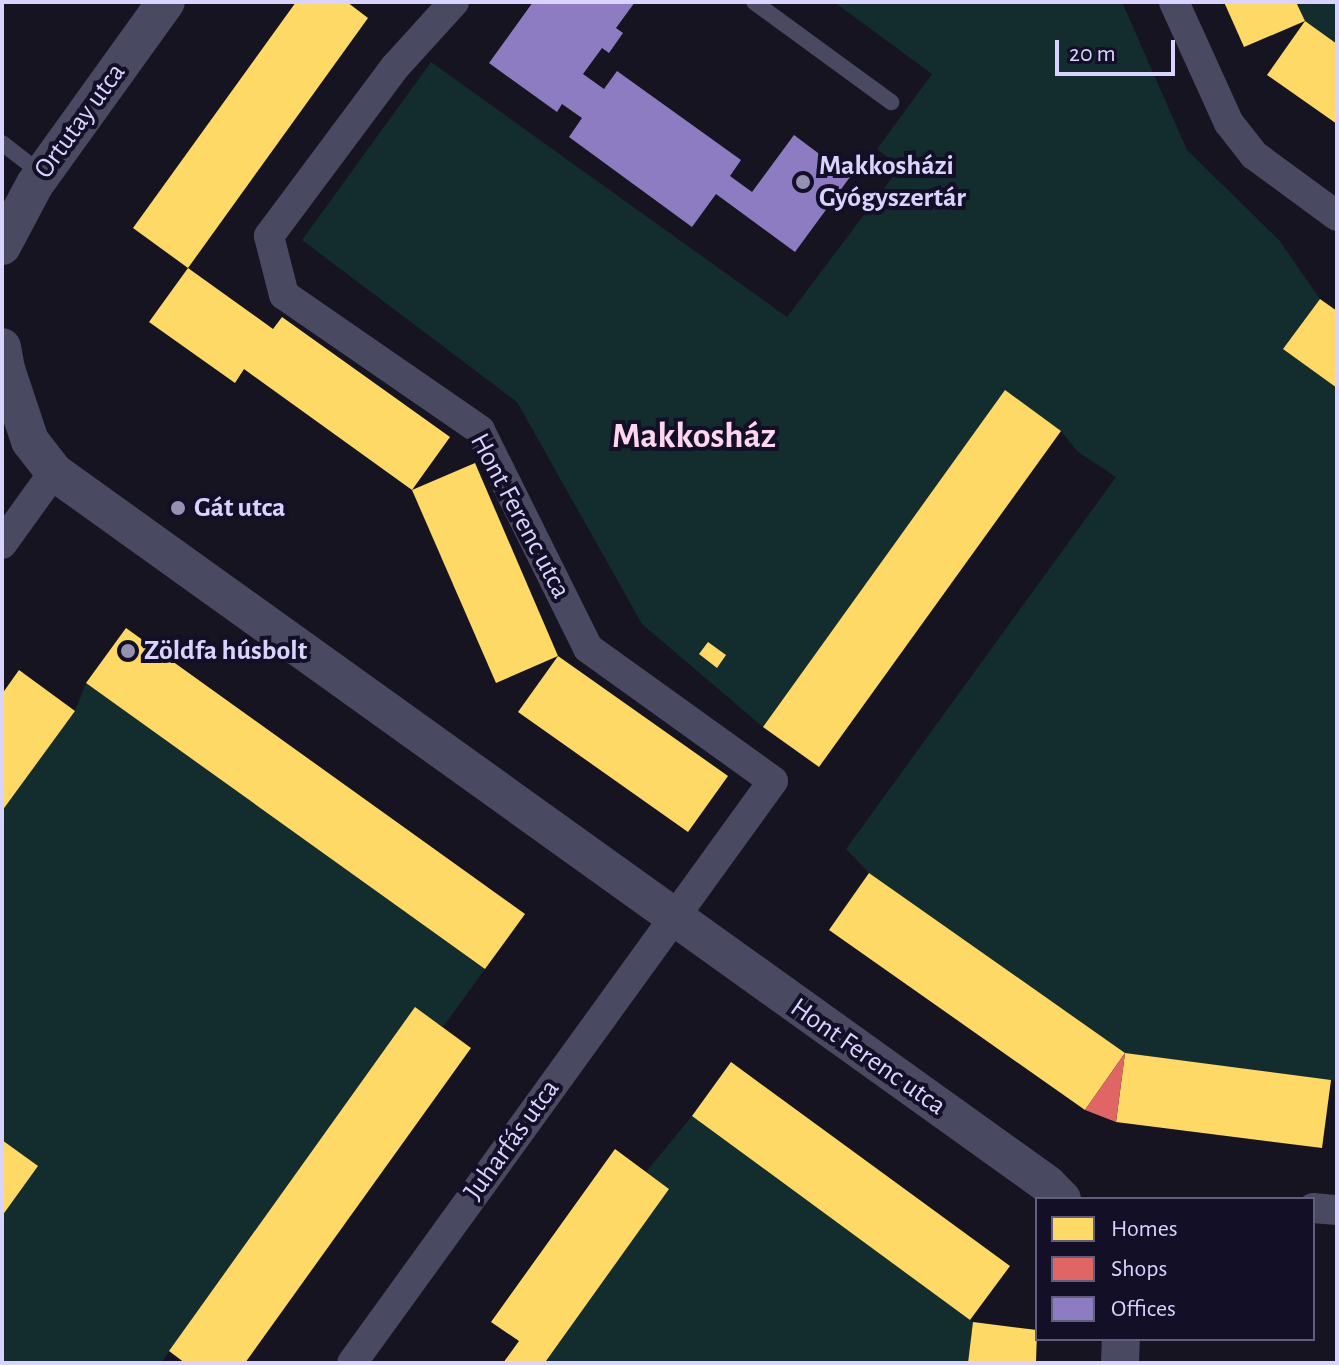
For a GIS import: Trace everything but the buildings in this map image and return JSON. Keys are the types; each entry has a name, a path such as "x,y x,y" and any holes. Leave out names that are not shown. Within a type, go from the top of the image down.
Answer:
{"street":[{"name":"Ortutay utca","path":"2,246 14,219 42,174 166,2"},
{"name":"Hont Ferenc utca","path":"454,2 395,67 269,236 284,295 480,430 588,648 773,781 672,917"},
{"path":"1174,2 1229,123 1254,155 1337,216"},
{"path":"2,347 6,369 30,441 54,472 2,544"},
{"name":"Hont Ferenc utca","path":"54,472 1047,1184 1060,1197"},
{"name":"Juharfás utca","path":"352,1363 672,917"},
{"path":"1315,1208 1337,1210"},
{"path":"1120,1363 1121,1341"}],"lane":[{"path":"754,2 891,102"},
{"path":"2,143 42,174"}],"green space":[{"path":"834,2 1122,2 1187,150 1279,240 1320,299 1283,349 1337,388 1337,1081 1125,1053 869,873 846,849 1116,477 1078,452 1061,431 1005,391 763,727 642,624 517,402 302,240 431,62 787,317 900,167 877,149 932,74"},
{"path":"1296,2 1337,2 1337,44 1305,21"},
{"path":"86,683 485,969 443,1027 416,1008 161,1363 2,1363 2,811 75,711"},
{"path":"692,1116 973,1322 968,1363 546,1361 669,1189 646,1172"}],"place":[{"name":"Makkosházi Gyógyszertár","path":"803,182"},
{"name":"Gát utca","path":"178,508"},
{"name":"Zöldfa húsbolt","path":"128,651"}],"district":[{"name":"Makkosház","path":"694,437"}]}
